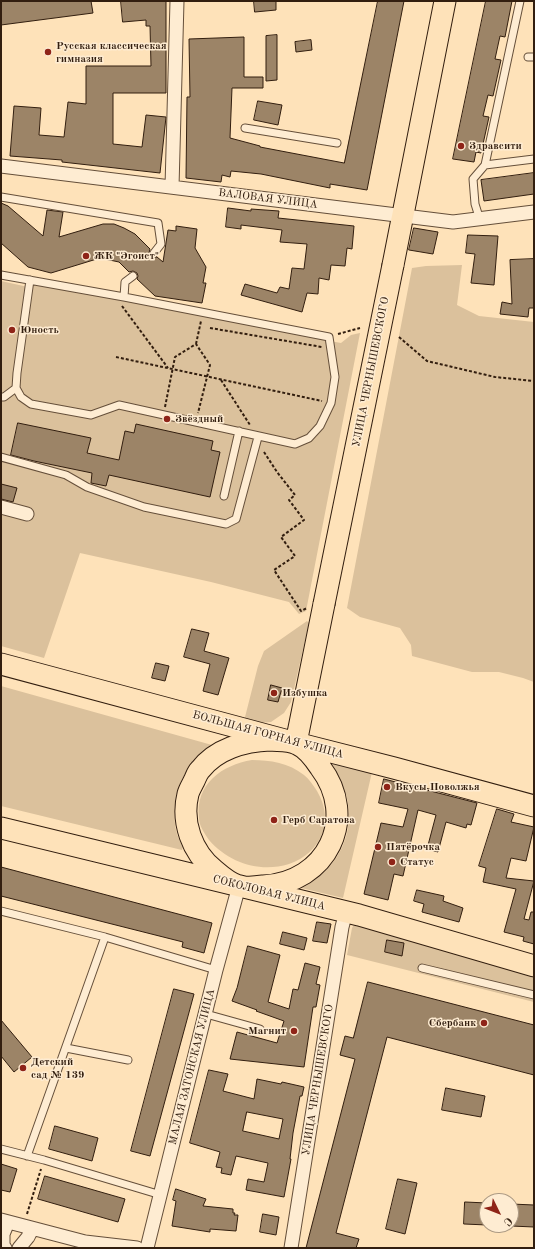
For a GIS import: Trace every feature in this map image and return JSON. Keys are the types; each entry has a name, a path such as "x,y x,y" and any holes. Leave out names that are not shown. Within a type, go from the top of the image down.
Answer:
{"main road":[{"name":"УЛИЦА ЧЕРНЫШЕВСКОГО","path":"296,743 316,606 393,265 445,1"},
{"name":"БОЛЬШАЯ ГОРНАЯ УЛИЦА","path":"1,664 534,806"},
{"path":"270,740 296,743 311,755 331,783 337,807 336,829 333,841 318,862 305,874 295,879 276,886 239,886 228,881 207,865 197,850 188,831 186,813 188,794 200,770 214,757 228,749 254,741 270,740"},
{"name":"СОКОЛОВАЯ УЛИЦА","path":"1,828 346,912 534,966"}],"street":[{"path":"172,186 177,1"},
{"name":"ВАЛОВАЯ УЛИЦА","path":"1,166 453,222 480,220 534,212"},
{"path":"1,507 27,514"},
{"name":"МАЛАЯ ЗАТОНСКАЯ УЛИЦА","path":"148,1248 216,970 239,886"},
{"name":"УЛИЦА ЧЕРНЫШЕВСКОГО","path":"291,1248 342,927 346,912"},
{"path":"5,1248 3,1247 4,1221 85,1242 137,1248"},
{"path":"19,1248 28,1237 28,1228"}],"lane":[{"path":"480,220 475,204 473,179 486,165 520,1"},
{"path":"245,128 337,143"},
{"path":"486,165 534,159"},
{"path":"1,197 158,223 161,244 154,253"},
{"path":"1,275 30,280 114,295 329,337 335,377 331,403 320,426 309,438 295,444 258,437 239,431 120,405 91,415 31,404 21,397 16,388 30,280"},
{"path":"124,297 125,282 133,276"},
{"path":"1,397 4,397 16,388"},
{"path":"224,496 239,431"},
{"path":"1,457 66,475 87,487 144,507 226,524 236,519 258,437"},
{"path":"1,911 105,937 216,970"},
{"path":"27,1156 105,937"},
{"path":"422,968 534,995"},
{"path":"206,1014 260,1029"},
{"path":"66,1048 128,1060"},
{"path":"1,1149 44,1160 161,1195"}],"path":[{"path":"114,295 168,368"},
{"path":"164,414 175,357 196,344 203,312"},
{"path":"210,328 323,348"},
{"path":"329,337 360,328"},
{"path":"399,337 427,360 495,377 534,381"},
{"path":"196,344 210,365 196,422"},
{"path":"116,358 331,403"},
{"path":"221,380 258,437 262,449 295,496 289,500 304,520 281,537 295,556 274,570 301,611 316,606"},
{"path":"28,1228 44,1160"}],"shaded area":[{"path":"462,265 457,305 479,316 534,322 534,682 499,672 472,672 412,656 411,645 400,628 360,617 347,608 412,268"},
{"path":"30,280 314,333 330,341 341,343 351,335 360,333 306,611 299,614 289,602 211,582 80,553 44,658 1,646 1,281 28,287"},
{"path":"307,621 309,623 291,702 284,713 271,722 256,723 244,721 258,666 264,651"},
{"path":"1,686 212,745 211,748 192,764 187,771 182,779 176,796 175,822 177,834 183,847 182,850 1,806"},
{"path":"252,760 279,763 298,771 311,782 322,802 325,814 322,835 317,844 309,852 300,859 289,864 267,867 246,864 235,860 217,848 202,830 199,818 199,806 201,795 206,786 213,778 230,766"},
{"path":"332,762 372,772 343,898 301,888 302,884 318,876 331,864 341,850 347,834 349,816 347,799 341,783 331,768"},
{"path":"354,925 534,974 534,1002 347,955 352,928"}],"building":[{"path":"1,1 91,1 93,13 1,25"},
{"path":"121,1 166,1 166,93 113,93 113,144 142,147 146,115 166,117 160,173 62,162 62,160 10,156 14,106 41,108 39,135 64,137 68,102 86,104 86,66 151,66 150,26 146,26 146,20 123,22"},
{"path":"254,1 276,1 276,10 255,12"},
{"path":"378,1 404,1 367,190 330,184 330,188 261,174 231,171 230,177 222,175 221,182 186,178 187,97 190,97 189,39 244,37 244,77 263,77 263,88 232,88 230,138 260,147 344,163"},
{"path":"486,1 512,1 505,37 500,36 495,59 501,60 493,96 488,95 483,116 489,117 481,153 476,152 474,162 453,159"},
{"path":"277,35 277,80 266,81 266,36"},
{"path":"311,40 312,50 296,52 295,42"},
{"path":"258,101 282,105 278,125 254,120"},
{"path":"534,173 534,194 484,201 481,180"},
{"name":"ЖК \"Эгоист\"","path":"1,203 8,206 43,236 47,210 63,212 59,237 103,224 114,224 135,234 150,249 149,253 151,257 157,257 163,262 168,230 176,231 176,226 197,229 195,248 206,267 203,283 206,283 202,303 155,296 137,279 137,273 133,271 129,272 119,262 100,258 51,273 28,267 1,243"},
{"path":"228,208 251,211 251,209 279,211 278,218 354,226 352,249 347,248 345,266 331,265 329,280 319,278 318,294 307,293 302,312 241,295 245,284 277,293 280,287 289,289 292,268 304,269 307,244 280,242 282,230 241,225 241,229 226,227"},
{"path":"414,228 438,232 433,254 409,250"},
{"path":"468,235 498,236 494,285 471,283 475,254 466,253"},
{"path":"534,259 534,308 529,308 528,317 500,314 502,302 512,304 510,260"},
{"path":"18,423 91,438 87,453 119,460 125,431 134,433 136,424 213,441 211,450 220,452 210,497 109,475 106,486 91,483 92,473 11,455"},
{"path":"1,484 17,488 13,502 1,499"},
{"path":"192,629 209,633 204,651 229,658 218,695 203,691 210,664 184,657"},
{"path":"156,663 169,666 165,681 152,678"},
{"path":"271,685 282,688 278,702 268,700"},
{"path":"384,779 477,803 471,825 467,824 466,828 446,822 438,852 427,849 436,815 418,810 403,876 394,874 388,900 364,894 381,823 403,827 408,809 379,803"},
{"path":"497,809 514,814 511,822 534,827 526,861 511,858 506,878 534,881 524,919 529,920 531,912 534,912 534,944 523,941 524,937 504,932 516,889 483,882 486,868 479,866"},
{"path":"1,867 212,923 204,953 182,947 183,942 1,896"},
{"path":"417,890 444,896 443,901 463,908 459,922 422,912 424,904 414,901"},
{"path":"317,922 331,924 327,943 313,941"},
{"path":"283,932 307,938 304,950 280,944"},
{"path":"387,940 404,943 402,956 385,952"},
{"path":"248,946 280,955 268,1002 289,1009 293,989 298,990 305,963 320,967 316,984 320,985 316,1007 313,1007 304,1067 230,1059 237,1032 277,1043 284,1021 232,1001"},
{"path":"368,982 534,1025 534,1075 387,1037 336,1233 359,1239 356,1248 306,1248 355,1059 340,1055 345,1036 353,1038"},
{"path":"174,989 194,994 150,1156 131,1151"},
{"path":"1,1020 32,1057 14,1072 1,1056"},
{"path":"209,1070 228,1074 223,1091 254,1099 257,1079 281,1084 282,1082 304,1087 302,1096 300,1096 293,1133 291,1159 284,1197 246,1190 248,1179 264,1182 268,1163 236,1156 231,1175 221,1173 222,1168 216,1167 220,1152 190,1143","holes":["247,1112 283,1119 279,1139 243,1131"]},
{"path":"446,1088 485,1096 481,1117 442,1110"},
{"path":"55,1126 98,1138 92,1161 49,1149"},
{"path":"1,1164 17,1169 10,1192 1,1190"},
{"path":"45,1176 125,1199 118,1222 38,1199"},
{"path":"398,1179 417,1183 405,1234 386,1229"},
{"path":"176,1189 206,1199 203,1206 233,1209 233,1213 235,1213 234,1215 238,1215 236,1231 210,1229 210,1232 172,1226 176,1201 173,1200"},
{"path":"465,1202 479,1203 479,1225 464,1224"},
{"path":"519,1204 534,1205 534,1227 519,1226"},
{"path":"263,1214 279,1217 276,1235 260,1232"}],"place":[{"name":"Русская классическая гимназия","path":"48,52"},
{"name":"Здравсити","path":"461,146"},
{"name":"ЖК \"Эгоист\"","path":"86,256"},
{"name":"Юность","path":"12,330"},
{"name":"Звёздный","path":"167,419"},
{"name":"Избушка","path":"274,693"},
{"name":"Вкусы Поволжья","path":"387,787"},
{"name":"Герб Саратова","path":"274,820"},
{"name":"Пятёрочка","path":"378,847"},
{"name":"Статус","path":"392,862"},
{"name":"Сбербанк","path":"484,1023"},
{"name":"Магнит","path":"294,1031"},
{"name":"Детский сад № 139","path":"23,1068"}]}
